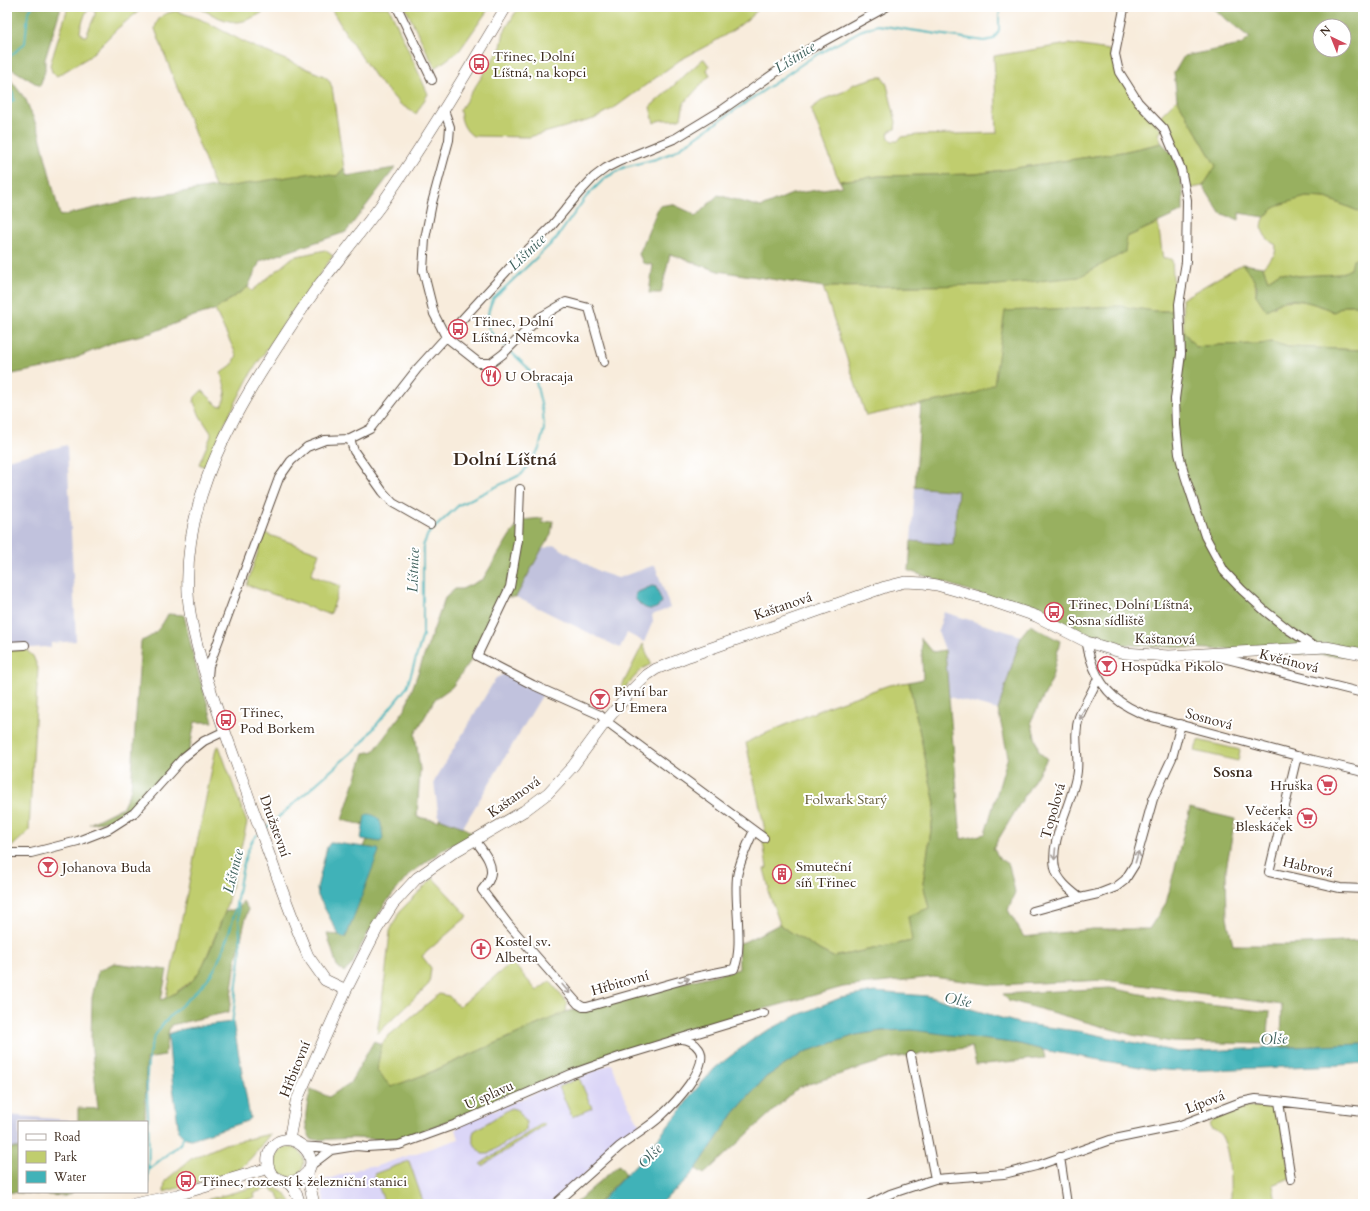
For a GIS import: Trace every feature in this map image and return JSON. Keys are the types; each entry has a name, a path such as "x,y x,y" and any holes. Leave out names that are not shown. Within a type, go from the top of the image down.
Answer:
{"street":[{"path":"397,7 432,80"},
{"name":"Družstevní","path":"346,990 325,980 308,956 216,710 192,628 188,593 189,550 198,504 215,458 237,411 276,348 319,286 381,205 444,110 506,7"},
{"path":"208,683 209,666 280,478 291,460 307,447 325,440 350,439 370,429 416,369 510,268 550,228 594,177 606,168 620,161 676,138 716,114 806,51 886,7"},
{"path":"1122,7 1124,9 1115,54 1119,72 1138,102 1164,129 1180,168 1187,200 1186,262 1179,304 1181,354 1175,399 1179,454 1185,476 1205,536 1224,571 1265,612 1316,648"},
{"path":"444,110 450,127 449,140 432,204 425,238 423,270 434,314 446,337 479,363 491,364 504,354 540,318 566,302 589,308 604,362"},
{"path":"350,439 354,451 383,492 393,503 430,524"},
{"path":"520,489 518,540 510,588 477,656 533,685 600,715 764,838"},
{"name":"Kaštanová","path":"346,990 377,929 393,904 417,878 438,863 524,811 548,793 573,766 606,721 639,682 656,670 689,656 885,587 905,582 924,582 983,598 1036,616 1087,642 1124,653 1168,656 1326,647 1363,654"},
{"name":"Sosnová","path":"1087,642 1091,660 1098,678 1116,700 1131,710 1148,716 1297,756 1363,772"},
{"path":"7,646 24,645"},
{"name":"Květinová","path":"1208,654 1363,693"},
{"name":"Topolová","path":"1080,898 1058,878 1055,867 1055,855 1059,832 1077,771 1075,740 1079,717 1098,678"},
{"path":"1033,911 1098,894 1125,880 1135,864 1153,798 1172,758 1181,724"},
{"path":"7,853 32,853 78,841 109,829 134,813 184,757 204,741 225,731"},
{"name":"Habrová","path":"1297,756 1269,872 1340,888 1363,889"},
{"name":"Hřbitovní","path":"475,840 486,857 491,871 490,879 482,890 508,924 578,1004 587,1008 690,978 734,968 736,963 738,941 737,876 754,831"},
{"name":"Hřbitovní","path":"289,1140 296,1102 346,990"},
{"name":"U splavu","path":"308,1170 331,1150 356,1146 367,1147 399,1145 454,1125 571,1074 622,1056 764,1013"},
{"path":"555,1204 621,1146 661,1116 696,1075 702,1059 700,1051 689,1039 680,1039"},
{"path":"911,1056 935,1179"},
{"name":"Lípová","path":"870,1204 890,1194 935,1179 1004,1174 1036,1166 1110,1140 1178,1126 1241,1102 1256,1099 1362,1111"},
{"path":"1279,1102 1291,1179"},
{"path":"300,1204 297,1195 288,1184 278,1180 272,1175 269,1168 268,1155 272,1148 279,1142 289,1140 298,1142 303,1146 310,1157 308,1170 314,1204"},
{"path":"303,1146 311,1148 329,1148 331,1150"},
{"path":"1060,1157 1067,1204"},
{"path":"135,1204 177,1195 269,1168"},
{"path":"288,1184 297,1181 308,1170"}],"shaded area":[{"path":"67,445 76,641 51,643 51,648 44,647 7,650 7,460"},
{"path":"915,487 958,491 953,545 911,541"},
{"path":"554,545 600,572 618,578 655,565 670,608 652,615 653,621 644,642 627,633 620,648 516,597 542,549"},
{"path":"944,612 1021,636 998,710 949,697 945,650 938,631"},
{"path":"504,674 543,694 463,827 439,818 434,782 496,678"},
{"path":"612,1064 623,1095 640,1125 551,1204 325,1204 319,1182 368,1166 374,1167 459,1139 456,1129 468,1121 540,1091"},
{"path":"7,1115 69,1120 18,1121 18,1148 7,1148"}],"green space":[{"path":"7,7 61,7 45,59 45,71 40,86 7,66"},
{"path":"68,7 144,7 118,28 89,57 57,76 52,72 50,65","holes":["91,9 95,11 95,15 86,36 83,36 80,32 86,12"]},
{"path":"197,7 273,7 244,21 235,22 220,18"},
{"path":"330,7 389,7 428,94 416,114 400,104 375,77"},
{"path":"405,7 490,7 459,51 435,68"},
{"path":"521,7 626,7 621,10 624,14 629,12 630,9 627,7 761,7 735,29 680,60 617,106 594,119 529,137 473,136 467,131 464,125 460,110 501,47 504,32 515,13"},
{"path":"1211,7 1363,7 1363,213 1326,198 1306,197 1282,204 1273,209 1265,217 1239,213 1239,220 1220,213 1203,186 1216,166 1177,99 1174,73 1184,56 1241,45 1250,38"},
{"path":"176,11 200,19 250,45 324,76 329,80 332,87 344,168 337,176 220,188 215,187 155,29 162,16"},
{"path":"1069,44 1109,50 1123,82 1162,131 1158,133 1162,143 1122,152 976,174 879,176 839,181 811,109 824,99 843,92 854,84 877,77 883,77 887,85 896,122 895,129 890,131 888,134 892,141 898,141 901,137 918,135 997,133 994,56"},
{"path":"703,59 709,66 707,70 710,75 684,103 681,118 675,120 661,120 654,123 650,107"},
{"path":"7,75 26,100 39,132 60,216 134,199 215,187 220,188 312,173 337,176 344,168 347,176 395,168 346,232 260,261 248,287 215,310 194,316 151,333 116,341 59,365 7,375"},
{"path":"1177,99 1216,166 1203,186 1187,189 1176,143 1171,134 1158,118"},
{"path":"1162,143 1174,156 1183,190 1183,211 1127,237 1125,252 1079,277 998,285 823,287 718,271 670,254 661,293 649,293 653,265 643,263 639,254 659,206 672,204 692,213 695,217 718,195 761,207 792,194 842,186 840,181 879,176 976,174 1122,152"},
{"path":"1306,197 1326,198 1363,213 1363,259 1357,257 1351,269 1342,274 1298,276 1280,272 1268,280 1263,267 1275,254 1276,245 1263,233 1262,228 1265,218 1274,208 1289,201"},
{"path":"1158,223 1163,259 1172,259 1175,311 1155,311 972,395 866,416 823,287 998,285 1127,237"},
{"path":"325,250 333,256 285,322 251,373 224,425 205,467 199,464 211,433 200,416 194,402 195,397 203,391 218,406 223,405 226,391 221,373 233,364 234,359 237,356 215,310 248,287 252,291 293,257"},
{"path":"1357,257 1363,259 1363,305 1346,305 1334,312 1323,307 1294,300 1282,301 1266,310 1256,295 1257,286 1251,275 1242,264 1263,267 1268,280 1280,272 1298,276 1340,274 1351,269 1353,260"},
{"path":"1242,264 1251,274 1256,285 1256,295 1274,307 1281,302 1291,300 1304,301 1334,312 1346,305 1363,305 1363,350 1288,347 1272,342 1261,344 1196,347 1184,332 1182,299"},
{"path":"1119,306 1155,311 1175,311 1178,328 1184,332 1196,347 1261,344 1272,342 1288,347 1363,350 1363,657 1114,644 1037,613 909,571 911,541 953,545 958,491 915,487 921,404 972,395 994,384 1005,311"},
{"path":"543,518 542,523 553,521 551,535 516,597 504,597 474,656 452,687 435,699 415,734 420,769 417,817 439,821 439,818 463,827 473,834 471,837 445,848 409,875 384,905 358,951 352,965 344,972 337,966 327,934 339,935 343,938 346,937 377,849 364,847 367,840 380,841 366,816 364,825 342,820 364,753 374,751 405,709 445,598 455,589 462,589 483,579 510,535 522,520"},
{"path":"264,533 319,553 311,575 340,586 331,613 328,614 247,585"},
{"path":"168,614 184,615 194,659 213,722 195,722 189,752 140,798 113,820 89,824 123,807 131,789 141,641 150,637 157,630"},
{"path":"1030,625 1060,641 1051,682 1031,721 1039,752 1047,759 993,848 1000,859 1009,865 1015,892 1008,910 1024,937 1093,929 1149,929 1166,903 1190,808 1235,819 1226,870 1227,918 1233,945 1286,945 1363,941 1363,1044 1281,1047 1282,1005 1106,980 994,985 933,977 843,987 761,1010 572,1070 398,1140 354,1138 312,1140 306,1122 311,1089 329,1097 350,1083 374,1041 381,1045 377,1071 391,1087 429,1073 566,1012 739,969 738,943 744,942 780,924 821,951 833,957 912,941 908,916 929,908 923,883 935,804 909,682 923,679 921,638 933,652 945,650 961,839 985,834 1008,756 998,710 1021,636"},
{"path":"643,644 651,664 642,669 617,696"},
{"path":"25,649 33,656 38,668 29,831 7,851 7,650"},
{"name":"Folwark Starý","path":"909,682 935,804 923,883 929,908 912,941 833,957 821,951 780,924 768,891 769,888 764,869 767,868 763,842 766,835 746,743 829,706 889,685"},
{"path":"1198,740 1240,750 1238,761 1195,751"},
{"path":"219,746 247,823 225,912 202,968 193,980 166,998 216,748"},
{"path":"433,878 468,916 422,956 431,968 429,984 377,1034 390,931 400,911"},
{"path":"243,901 248,909 236,960 229,1012 171,1025 164,1056 146,1059 145,1121 78,1121 78,1108 98,1109 91,1040 92,998 98,971 114,963 167,970 161,1000 183,989 194,979 208,955 225,912 239,908"},
{"path":"512,962 537,991 550,981 567,1003 566,1012 429,1073 391,1087 377,1071 381,1045 387,1037 439,994 449,996 459,1007"},
{"path":"1110,988 1182,1002 1270,1012 1267,1044 1172,1042 1132,1035 1008,1000 1003,994"},
{"path":"917,1030 1020,1044 1043,1050 1045,1058 976,1065 972,1047 892,1058 799,1087 704,1174 696,1169 734,1113 766,1077 805,1052 856,1035 881,1031"},
{"path":"579,1078 592,1108 572,1117 559,1087"},
{"path":"1279,1103 1290,1178 1273,1185 1276,1201 1274,1204 1230,1204 1230,1173 1227,1149 1218,1132 1211,1128 1209,1124 1216,1119 1247,1106 1260,1107"},
{"path":"511,1108 518,1110 526,1122 526,1130 488,1154 482,1154 473,1141 474,1131"},
{"path":"543,1123 545,1125 482,1166 480,1164"},
{"path":"270,1134 252,1157 239,1170 164,1192 165,1181 191,1159 225,1144"},
{"path":"289,1147 300,1151 304,1162 300,1173 289,1177 278,1173 274,1162 278,1151"},
{"path":"7,1148 18,1148 18,1193 7,1192"},
{"path":"409,1161 424,1204 385,1204 374,1174"},
{"path":"619,1165 626,1174 597,1204 574,1204"},
{"path":"262,1185 280,1190 287,1196 292,1204 288,1204 286,1200 281,1202 278,1193 268,1188 254,1193 255,1198 218,1204 191,1204"},
{"path":"22,1193 71,1193 65,1196"}],"water":[{"path":"652,586 656,587 662,602 655,608 648,609 641,605 635,598 636,593"},
{"path":"368,814 379,819 383,838 380,842 361,839 365,816"},
{"path":"330,843 378,849 379,851 346,937 343,938 339,935 318,896 317,888 327,847"},
{"name":"Olše","path":"874,992 928,996 1018,1023 1084,1032 1178,1052 1363,1044 1363,1063 1181,1071 1151,1069 1043,1050 1020,1044 912,1030 881,1031 856,1035 805,1052 766,1077 734,1113 696,1169 683,1184 659,1204 598,1204 641,1159 681,1110 690,1096 715,1068 757,1036 798,1015 840,998"},
{"path":"233,1022 250,1118 247,1121 191,1139 186,1138 179,1132 168,1035 172,1032 188,1028"}],"waterway":[{"path":"7,59 25,43 28,13 32,7"},
{"name":"Líštnice","path":"507,348 495,337 488,327 488,313 493,299 556,239 586,197 605,178 625,167 656,159 674,152 808,60 860,31 877,25 984,41 994,39 999,30 999,15 1002,7"},
{"path":"7,85 13,94 14,100 7,104"},
{"name":"Líštnice","path":"264,830 361,744 407,687 423,635 423,546 428,534 459,505 522,474 539,449 544,429 543,413 536,382 527,367 510,351"},
{"name":"Líštnice","path":"148,1171 149,1142 147,1079 151,1046 163,1024 202,985 211,975 217,964 233,919 241,874 247,851 257,835"},
{"path":"232,1025 241,951 238,904"},
{"path":"149,1169 180,1144 184,1136"}],"place":[{"name":"Třinec, Dolní Líštná, na kopci","path":"479,64"},
{"name":"Třinec, Dolní Líštná, Němcovka","path":"458,329"},
{"name":"U Obracaja","path":"491,376"},
{"name":"Třinec, Dolní Líštná, Sosna sídliště","path":"1054,612"},
{"name":"Hospůdka Pikolo","path":"1107,666"},
{"name":"Pivní bar U Emera","path":"600,699"},
{"name":"Třinec, Pod Borkem","path":"226,720"},
{"name":"Hruška","path":"1327,785"},
{"name":"Večerka Bleskáček","path":"1307,818"},
{"name":"Johanova Buda","path":"48,867"},
{"name":"Smuteční síň Třinec","path":"782,874"},
{"name":"Kostel sv. Alberta","path":"481,949"},
{"name":"Třinec, rozcestí k železniční stanici","path":"186,1181"}],"district":[{"name":"Dolní Líštná","path":"505,459"},
{"name":"Sosna","path":"1233,772"}]}
